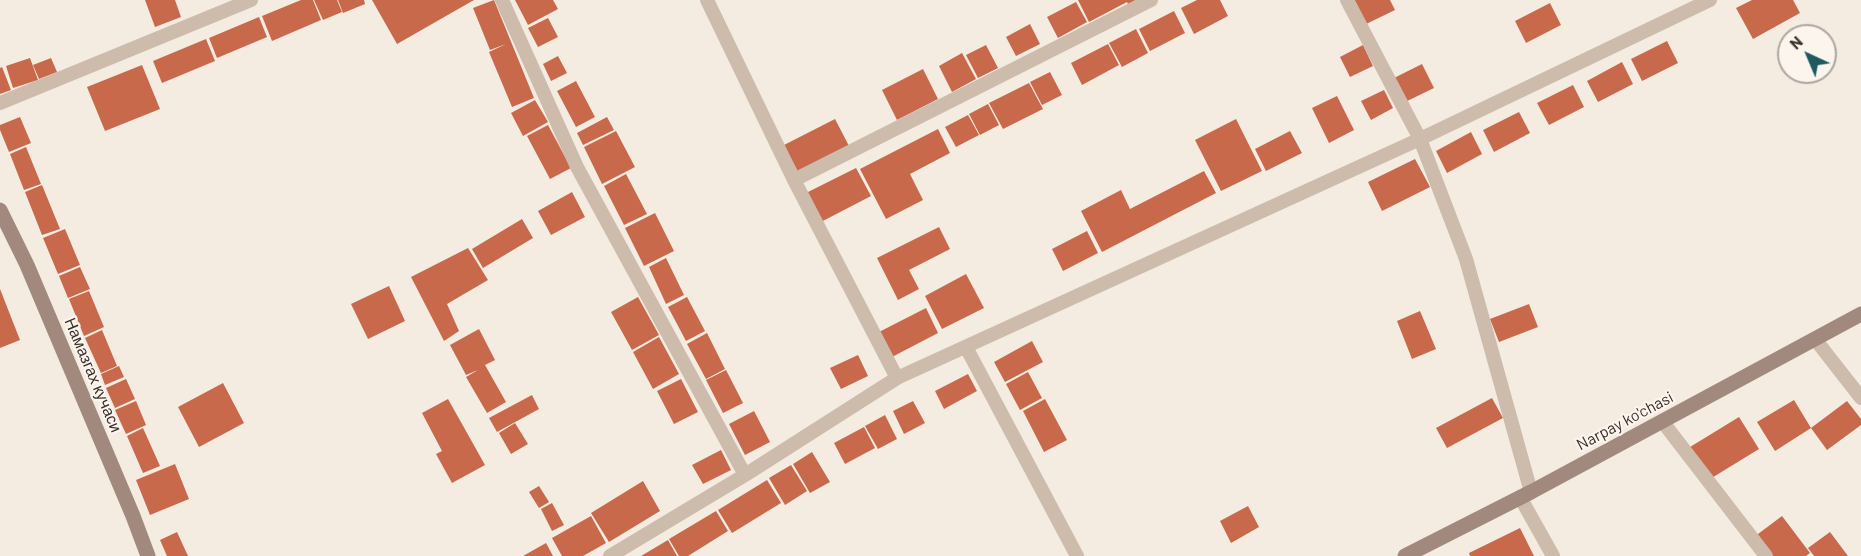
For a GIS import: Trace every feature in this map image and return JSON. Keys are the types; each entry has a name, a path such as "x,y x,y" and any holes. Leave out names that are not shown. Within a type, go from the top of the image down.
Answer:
{"main road":[{"name":"Намазгах кучаси","path":"0,210 31,276 148,556"},
{"name":"Narpay ko'chasi","path":"1405,556 1526,494 1861,314"}],"street":[{"path":"0,103 251,0"},
{"path":"502,0 577,168 745,475"},
{"path":"707,0 794,180 897,378"},
{"path":"794,180 1151,0"},
{"path":"1347,0 1420,139 1466,259 1526,494 1553,556"},
{"path":"610,556 745,475 897,378 1420,139 1710,0"},
{"path":"1815,339 1861,398"},
{"path":"966,347 1077,556"},
{"path":"1662,421 1766,556"}],"building":[{"path":"145,0 175,0 181,17 155,27"},
{"path":"301,0 313,0 321,20 272,41 262,16"},
{"path":"314,0 337,0 342,12 323,20"},
{"path":"338,0 364,0 365,4 343,13"},
{"path":"372,0 474,0 397,44"},
{"path":"494,0 534,98 512,107 489,52 506,44 490,50 473,8"},
{"path":"515,0 553,0 558,9 528,25"},
{"path":"1078,0 1136,0 1128,4 1127,2 1089,22"},
{"path":"1197,0 1220,0 1228,16 1194,34 1181,8"},
{"path":"1349,0 1390,0 1395,10 1362,26"},
{"path":"1752,0 1793,0 1800,13 1753,39 1736,8"},
{"path":"1076,2 1087,22 1058,38 1047,17"},
{"path":"1550,3 1561,25 1526,43 1515,21"},
{"path":"1174,11 1185,33 1150,51 1139,29"},
{"path":"259,17 267,37 217,58 209,38"},
{"path":"548,18 558,37 538,47 528,28"},
{"path":"1030,24 1040,44 1016,56 1006,37"},
{"path":"1136,29 1148,53 1122,67 1109,43"},
{"path":"206,39 215,61 162,83 153,61"},
{"path":"1667,41 1678,63 1642,81 1631,59"},
{"path":"1108,44 1119,65 1082,85 1071,63"},
{"path":"986,45 998,68 978,78 966,55"},
{"path":"1363,45 1373,66 1350,77 1340,57"},
{"path":"962,53 976,79 952,92 939,66"},
{"path":"558,56 567,73 551,81 543,64"},
{"path":"30,58 38,80 13,88 6,66"},
{"path":"51,58 57,72 39,79 33,65"},
{"path":"1622,62 1633,84 1598,102 1587,81"},
{"path":"1422,64 1434,88 1401,104 1390,80"},
{"path":"142,65 160,109 105,131 87,87"},
{"path":"2,67 11,90 0,94 0,68"},
{"path":"923,69 938,99 897,120 882,90"},
{"path":"1050,72 1062,95 1042,105 1030,82"},
{"path":"576,81 595,117 576,127 557,91"},
{"path":"1029,83 1043,109 1003,129 989,103"},
{"path":"1573,85 1584,107 1549,125 1537,103"},
{"path":"1384,90 1393,108 1371,120 1361,101"},
{"path":"1337,96 1354,130 1329,143 1312,108"},
{"path":"535,100 548,122 523,136 511,113"},
{"path":"988,104 999,125 980,135 969,114"},
{"path":"1519,112 1530,133 1494,152 1483,130"},
{"path":"968,115 979,135 956,147 945,127"},
{"path":"20,117 31,143 9,152 0,125"},
{"path":"607,117 614,130 583,145 577,133"},
{"path":"835,119 849,146 798,172 784,145"},
{"path":"1236,119 1262,171 1221,191 1195,140"},
{"path":"548,125 571,168 550,179 527,136"},
{"path":"938,129 950,153 910,174 923,200 886,219 860,169"},
{"path":"616,131 635,167 602,184 584,147"},
{"path":"1290,131 1302,153 1266,171 1255,149"},
{"path":"1471,132 1482,154 1447,173 1436,151"},
{"path":"26,147 41,184 24,190 10,154"},
{"path":"1415,159 1430,187 1382,211 1368,182"},
{"path":"856,168 871,196 819,223 804,194"},
{"path":"1204,171 1216,193 1102,252 1081,211 1121,190 1130,209"},
{"path":"626,174 647,214 624,225 604,186"},
{"path":"42,185 60,229 42,235 25,192"},
{"path":"572,192 585,217 551,235 538,211"},
{"path":"655,213 674,251 644,266 625,228"},
{"path":"522,219 533,238 483,268 472,249"},
{"path":"939,227 950,249 909,270 919,289 898,300 877,258"},
{"path":"65,229 80,265 58,274 43,238"},
{"path":"1087,231 1098,253 1063,271 1052,249"},
{"path":"468,248 488,280 447,304 459,331 444,341 411,277"},
{"path":"666,258 684,295 666,304 649,267"},
{"path":"80,267 90,289 68,298 59,276"},
{"path":"966,274 984,308 942,329 925,296"},
{"path":"389,286 405,321 368,339 351,304"},
{"path":"0,289 20,340 0,348"},
{"path":"89,291 104,327 84,336 69,299"},
{"path":"638,297 659,335 632,350 611,312"},
{"path":"687,297 705,331 686,341 668,307"},
{"path":"1529,304 1538,327 1499,342 1490,319"},
{"path":"926,308 938,333 892,357 879,332"},
{"path":"1420,311 1436,349 1412,359 1397,321"},
{"path":"479,329 495,360 485,365 506,402 487,413 466,377 478,370 466,375 450,345"},
{"path":"102,330 117,366 101,373 85,338"},
{"path":"707,333 725,369 706,379 687,344"},
{"path":"659,337 679,374 653,389 633,352"},
{"path":"1032,341 1043,362 1005,382 994,362"},
{"path":"858,355 868,376 841,389 830,368"},
{"path":"119,366 124,377 105,385 101,374"},
{"path":"726,370 743,403 723,413 706,380"},
{"path":"1028,372 1042,398 1020,410 1006,384"},
{"path":"968,374 977,391 944,409 935,391"},
{"path":"126,379 135,399 115,408 106,388"},
{"path":"681,379 698,412 674,424 657,391"},
{"path":"223,383 244,423 199,447 178,407"},
{"path":"532,395 539,409 497,432 489,418"},
{"path":"1492,398 1503,418 1447,448 1436,428"},
{"path":"448,399 485,465 452,483 436,454 442,451 422,413"},
{"path":"1045,399 1067,440 1044,452 1023,411"},
{"path":"1794,400 1811,428 1775,451 1757,422"},
{"path":"136,401 146,425 126,434 115,410"},
{"path":"913,401 925,423 904,434 893,411"},
{"path":"1847,401 1861,419 1861,425 1827,450 1811,428"},
{"path":"754,411 770,442 745,455 729,424"},
{"path":"885,415 897,439 878,449 865,426"},
{"path":"1739,417 1759,449 1710,479 1690,447"},
{"path":"515,423 528,444 511,454 499,433"},
{"path":"864,427 875,448 845,464 834,443"},
{"path":"143,428 160,466 143,473 127,436"},
{"path":"721,450 731,470 703,484 692,465"},
{"path":"812,452 830,482 810,493 793,464"},
{"path":"175,464 189,499 150,515 136,480"},
{"path":"791,465 807,491 785,505 769,478"},
{"path":"767,480 781,503 732,533 718,510"},
{"path":"643,481 660,511 609,542 591,513"},
{"path":"539,486 549,502 539,508 529,492"},
{"path":"552,503 564,525 552,531 541,509"},
{"path":"1248,506 1259,527 1231,543 1220,521"},
{"path":"716,511 728,531 688,556 679,556 669,539"},
{"path":"591,516 606,543 583,556 562,556 552,538"},
{"path":"1782,516 1810,553 1806,556 1769,556 1754,537"},
{"path":"1520,528 1534,556 1470,556 1469,553"},
{"path":"177,532 188,556 167,556 160,540"},
{"path":"1830,532 1848,556 1814,556 1808,548"},
{"path":"668,540 677,556 641,556"},
{"path":"546,543 553,556 523,556"}]}
